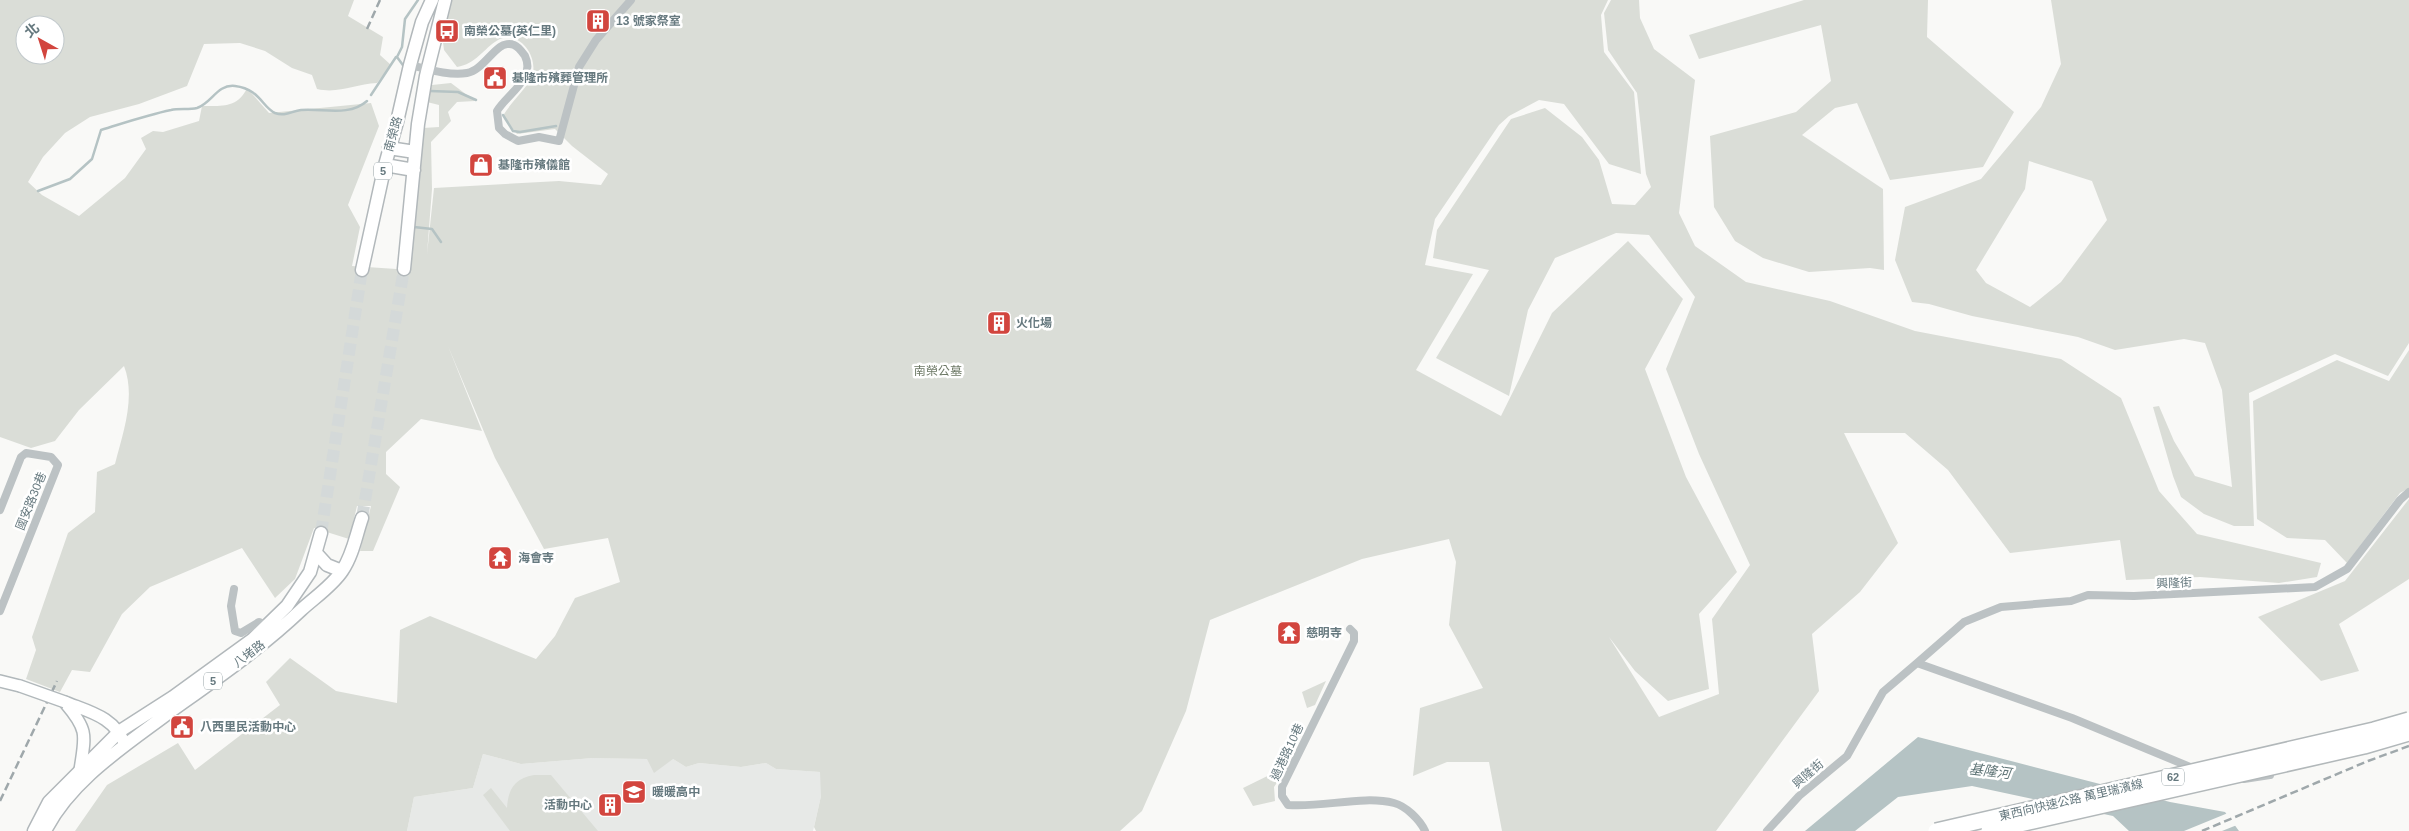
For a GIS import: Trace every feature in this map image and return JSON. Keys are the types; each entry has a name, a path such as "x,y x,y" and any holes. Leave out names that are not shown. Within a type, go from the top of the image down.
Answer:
{"highway":[{"name":"東西向快速公路 萬里瑞濱線","path":"1936,831 2374,730 2409,720"},
{"name":"東西向快速公路 萬里瑞濱線","path":"1989,831 2364,746 2409,733"}],"main road":[{"name":"南榮路","path":"362,270 385,165 410,65 422,22 432,0"},
{"name":"南榮路","path":"404,269 418,124 428,70 446,0"},
{"path":"389,148 415,152"},
{"name":"5","path":"385,165 414,170"},
{"name":"八堵路","path":"45,831 55,812 89,776 125,745 258,648 327,587 342,571 353,548 362,518"},
{"name":"八堵路","path":"34,831 49,802 120,731 187,687 254,639 268,626 287,606 310,572 321,533"},
{"path":"316,554 327,565 342,571"},
{"path":"310,572 320,578 327,587"}],"street":[{"path":"410,65 428,70 467,73 474,70 502,45 510,44 516,46 527,62 527,72 522,83 497,111 499,128 505,134 518,141 539,137 559,141 579,67 596,40 631,0"},
{"name":"國安路30巷","path":"0,510 21,457 26,453 51,457 58,465 0,611"},
{"name":"興隆街","path":"1767,831 1799,796 1846,756 1883,692 1964,622 2001,607 2071,601 2088,594 2134,596 2307,589 2322,585 2347,569 2400,500 2409,492"},
{"path":"234,589 231,606 235,631 241,633 259,622 268,626"},
{"name":"過港路10巷","path":"1350,629 1354,633 1354,641 1282,787 1282,796 1288,804 1308,806 1374,801 1396,803 1421,822 1426,831"},
{"path":"1917,663 2072,718 2143,749 2226,781 2256,779 2369,747 2409,727"},
{"path":"0,681 20,686 99,716 120,731 125,745"},
{"path":"65,702 81,721 85,738 80,770"}],"shaded area":[{"name":"暖暖高中","path":"483,754 521,764 593,758 673,759 686,767 699,763 741,767 766,763 776,769 821,772 821,796 813,831 407,831 414,797 473,788"}],"green space":[{"name":"南榮公墓","path":"0,0 354,0 348,16 383,37 380,55 391,65 377,83 340,90 317,89 312,75 292,68 265,51 240,43 204,44 187,86 139,104 90,117 65,133 43,157 28,182 42,195 79,216 125,178 146,149 141,138 153,131 163,132 199,121 202,106 229,105 239,99 247,88 269,113 371,103 379,126 348,205 360,227 352,266 411,270 423,128 439,127 439,105 427,102 432,85 451,83 475,101 457,102 448,112 451,121 431,142 432,189 427,254 434,188 559,181 601,185 608,174 572,146 555,129 517,134 503,116 532,76 533,61 530,53 520,42 513,38 506,38 498,40 469,63 457,67 444,50 442,35 450,0 1608,0 1601,15 1604,52 1634,92 1641,174 1609,164 1564,104 1539,100 1509,116 1499,125 1435,219 1425,265 1473,274 1416,370 1501,416 1552,313 1628,241 1683,299 1645,369 1686,477 1737,572 1699,614 1709,689 1668,701 1635,671 1609,637 1659,717 1719,694 1712,619 1750,565 1699,454 1666,369 1695,297 1649,235 1616,233 1555,258 1528,310 1509,396 1436,358 1489,270 1433,258 1437,230 1511,119 1545,108 1582,137 1599,160 1612,204 1635,205 1651,187 1646,174 1637,93 1608,50 1604,13 1611,0 1639,0 1640,18 1654,49 1695,80 1679,213 1695,246 1746,282 1830,301 1915,331 2061,359 2121,398 2159,491 2197,534 2321,563 2317,577 2279,583 2200,577 2126,580 2120,540 2010,553 1948,470 1905,433 1844,433 1898,543 1860,592 1812,634 1819,691 1716,831 1502,831 1489,762 1447,762 1413,776 1420,708 1483,688 1449,625 1456,562 1449,539 1362,559 1210,620 1186,711 1142,811 1120,831 816,831 814,827 821,796 820,772 776,769 766,763 741,767 699,763 686,767 673,759 654,773 647,759 593,758 521,764 483,754 473,788 414,797 407,831 75,831 107,785 178,743 195,770 280,705 266,682 290,658 336,691 397,703 400,630 430,616 536,659 555,636 575,598 620,582 608,538 544,549 495,458 448,346 482,431 421,419 386,452 386,474 400,487 373,551 360,551 371,506 357,506 349,539 314,528 295,579 275,598 242,548 150,587 122,614 90,672 72,670 60,692 26,679 36,650 32,637 68,533 95,512 97,472 115,464 125,428 129,402 129,390 124,366 79,410 55,441 31,448 0,437"},
{"path":"1804,0 1928,0 1927,37 2014,112 1983,167 1890,180 1857,103 1835,108 1802,135 1883,189 1884,270 1870,268 1809,272 1763,258 1735,241 1714,207 1710,136 1796,112 1831,81 1821,25 1699,59 1689,35"},
{"path":"2051,0 2409,0 2409,343 2388,376 2335,354 2249,393 2254,526 2234,526 2204,514 2181,497 2153,407 2159,406 2174,441 2195,476 2232,487 2222,390 2205,343 2184,339 2115,350 2078,337 1972,316 1929,304 1912,302 1895,260 1905,207 1981,179 2041,107 2061,64","holes":["2029,161 2092,181 2107,220 2061,282 2030,307 1986,283 1976,270 2025,189"]},
{"path":"2409,350 2409,488 2400,493 2347,563 2325,540 2287,538 2257,519 2253,401 2337,360 2389,381"},
{"path":"2409,499 2409,579 2339,624 2359,671 2321,681 2258,617 2345,581"},
{"path":"1326,681 1315,705 1307,708 1302,692"},
{"path":"1288,766 1274,787 1275,801 1253,806 1243,788"},
{"path":"551,775 598,831 510,831 483,795 491,788 507,808 509,795 517,782 527,776"}],"water":[{"name":"基隆河","path":"1918,737 2170,802 2225,812 2239,831 2129,831 2113,816 1972,786 1898,797 1855,831 1805,831"}],"pier":[{"path":"2228,813 2237,825 2222,831 2184,831"}],"waterway":[{"path":"405,68 397,57 402,47 405,19 418,0"},
{"path":"371,95 396,57"},
{"path":"38,191 70,179 92,159 101,130 174,109 197,108 219,91 229,86 250,91 271,110 279,114 301,110 336,111 352,109 367,101"},
{"path":"430,91 458,92 476,100"},
{"path":"503,115 513,131 520,132 556,126"},
{"path":"414,227 432,229 441,242"}],"tunnel":[{"path":"362,518 404,269"},
{"path":"321,533 362,270"}],"railway":[{"path":"367,29 380,0"},
{"path":"0,801 57,681"},
{"path":"2202,831 2368,761 2409,746"}],"place":[{"name":"13 號家祭室","path":"598,21"},
{"name":"南榮公墓(英仁里)","path":"447,31"},
{"name":"基隆市殯葬管理所","path":"495,78"},
{"name":"基隆市殯儀館","path":"481,165"},
{"name":"火化場","path":"999,323"},
{"name":"海會寺","path":"500,558"},
{"name":"慈明寺","path":"1289,633"},
{"name":"八西里民活動中心","path":"182,727"},
{"name":"暖暖高中","path":"634,792"},
{"name":"活動中心","path":"610,805"}]}
